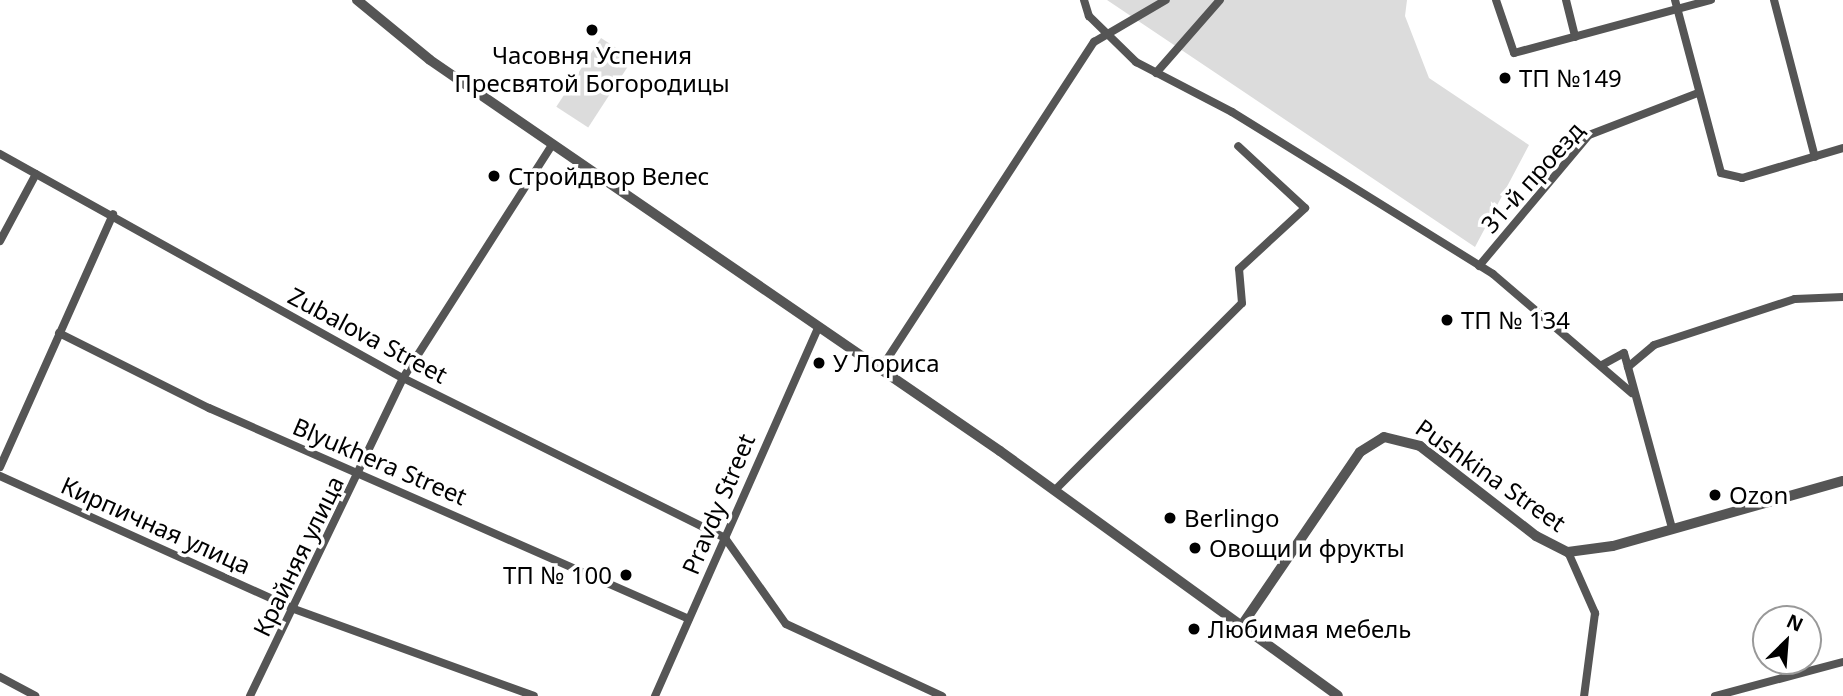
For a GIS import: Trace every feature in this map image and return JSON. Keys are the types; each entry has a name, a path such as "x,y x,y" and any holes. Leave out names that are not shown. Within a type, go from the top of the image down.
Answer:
{"street":[{"path":"357,0 430,60 1055,490 1338,696"},
{"path":"1084,0 1106,33 1156,73 1232,112 1479,266 1602,365 1632,393"},
{"path":"880,370 1106,33 1166,0"},
{"path":"1156,73 1220,0"},
{"path":"1496,0 1514,53 1711,0"},
{"path":"1566,0 1575,37"},
{"path":"1675,0 1716,166 1725,175 1742,178 1843,148"},
{"path":"1774,0 1815,156"},
{"name":"31-й проезд","path":"1479,266 1589,135 1698,93"},
{"name":"Крайняя улица","path":"250,696 360,475 403,378 552,145"},
{"path":"1055,490 1242,303 1239,269 1305,208 1238,146"},
{"name":"Zubalova Street","path":"0,154 113,214 403,378 725,538"},
{"path":"0,241 36,174"},
{"path":"0,467 113,214"},
{"path":"1628,367 1654,345 1796,299 1843,296"},
{"name":"Pravdy Street","path":"654,696 818,328"},
{"name":"Blyukhera Street","path":"59,333 360,475 527,542 689,619"},
{"path":"1602,365 1624,354 1632,393 1672,528"},
{"name":"Pushkina Street","path":"1242,625 1360,452 1384,437 1420,446 1536,536 1568,552 1595,551 1843,481"},
{"name":"Кирпичная улица","path":"0,476 294,608 533,696"},
{"path":"725,538 786,624 942,696"},
{"path":"1568,552 1595,613 1584,696"},
{"path":"1715,696 1843,662"},
{"path":"0,677 35,696"}],"shaded area":[{"path":"1107,0 1407,0 1405,16 1429,78 1529,145 1475,247"},
{"path":"601,38 633,59 588,127 556,107"}],"place":[{"name":"Часовня Успения Пресвятой Богородицы","path":"592,30"},
{"name":"ТП №149","path":"1505,78"},
{"name":"Стройдвор Велес","path":"494,176"},
{"name":"ТП № 134","path":"1447,320"},
{"name":"У Лориса","path":"819,363"},
{"name":"Ozon","path":"1715,495"},
{"name":"Berlingo","path":"1170,518"},
{"name":"Овощи и фрукты","path":"1195,548"},
{"name":"ТП № 100","path":"626,575"},
{"name":"Любимая мебель","path":"1194,629"}]}
